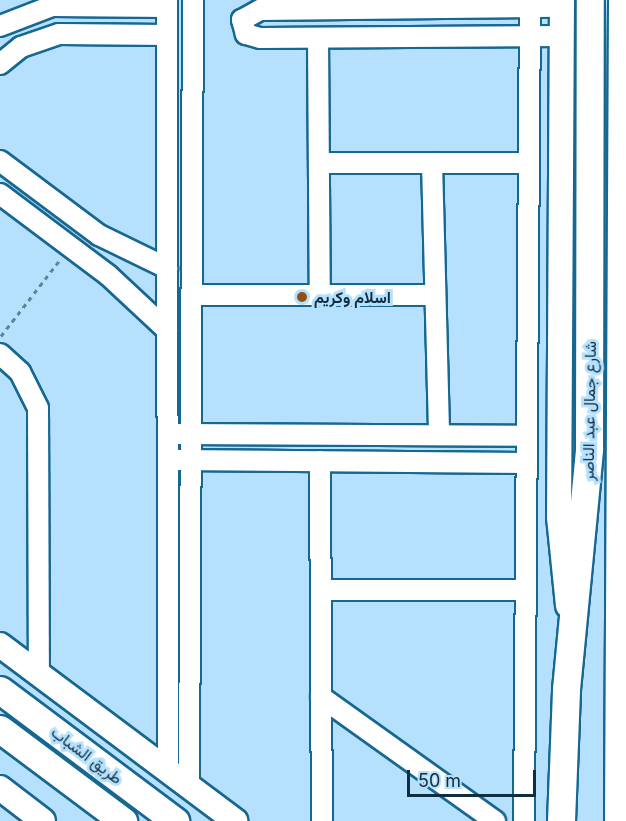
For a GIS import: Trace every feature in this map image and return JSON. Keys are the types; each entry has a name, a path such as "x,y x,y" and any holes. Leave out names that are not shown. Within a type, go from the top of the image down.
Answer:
{"main road":[{"name":"شارع جمال عبد الناصر","path":"561,821 573,633 590,448 590,0"},
{"name":"شارع جمال عبد الناصر","path":"618,821 624,20"},
{"name":"طريق الشباب","path":"0,690 175,821"},
{"name":"طريق الشباب","path":"1,730 123,821"}],"street":[{"path":"189,786 193,0"},
{"path":"0,26 52,6 167,4 168,770"},
{"path":"562,36 252,38 242,20 252,10 444,4 530,8 562,4 562,36 559,517 573,633"},
{"path":"524,821 523,590 530,8"},
{"path":"0,64 21,47 58,34 167,35"},
{"path":"318,38 320,295"},
{"path":"0,161 99,235 167,268"},
{"path":"320,163 529,163"},
{"path":"432,163 439,435"},
{"path":"0,194 70,247 167,330"},
{"path":"191,295 435,295"},
{"path":"0,354 20,372 38,408 39,674"},
{"path":"167,434 525,436"},
{"path":"167,460 525,463"},
{"path":"320,461 322,821"},
{"path":"321,590 523,590"},
{"path":"0,645 235,821"},
{"path":"321,697 495,821"},
{"path":"0,788 43,821"}],"path":[{"path":"0,338 70,247"}],"place":[{"name":"اسلام وكريم","path":"302,297"}]}
